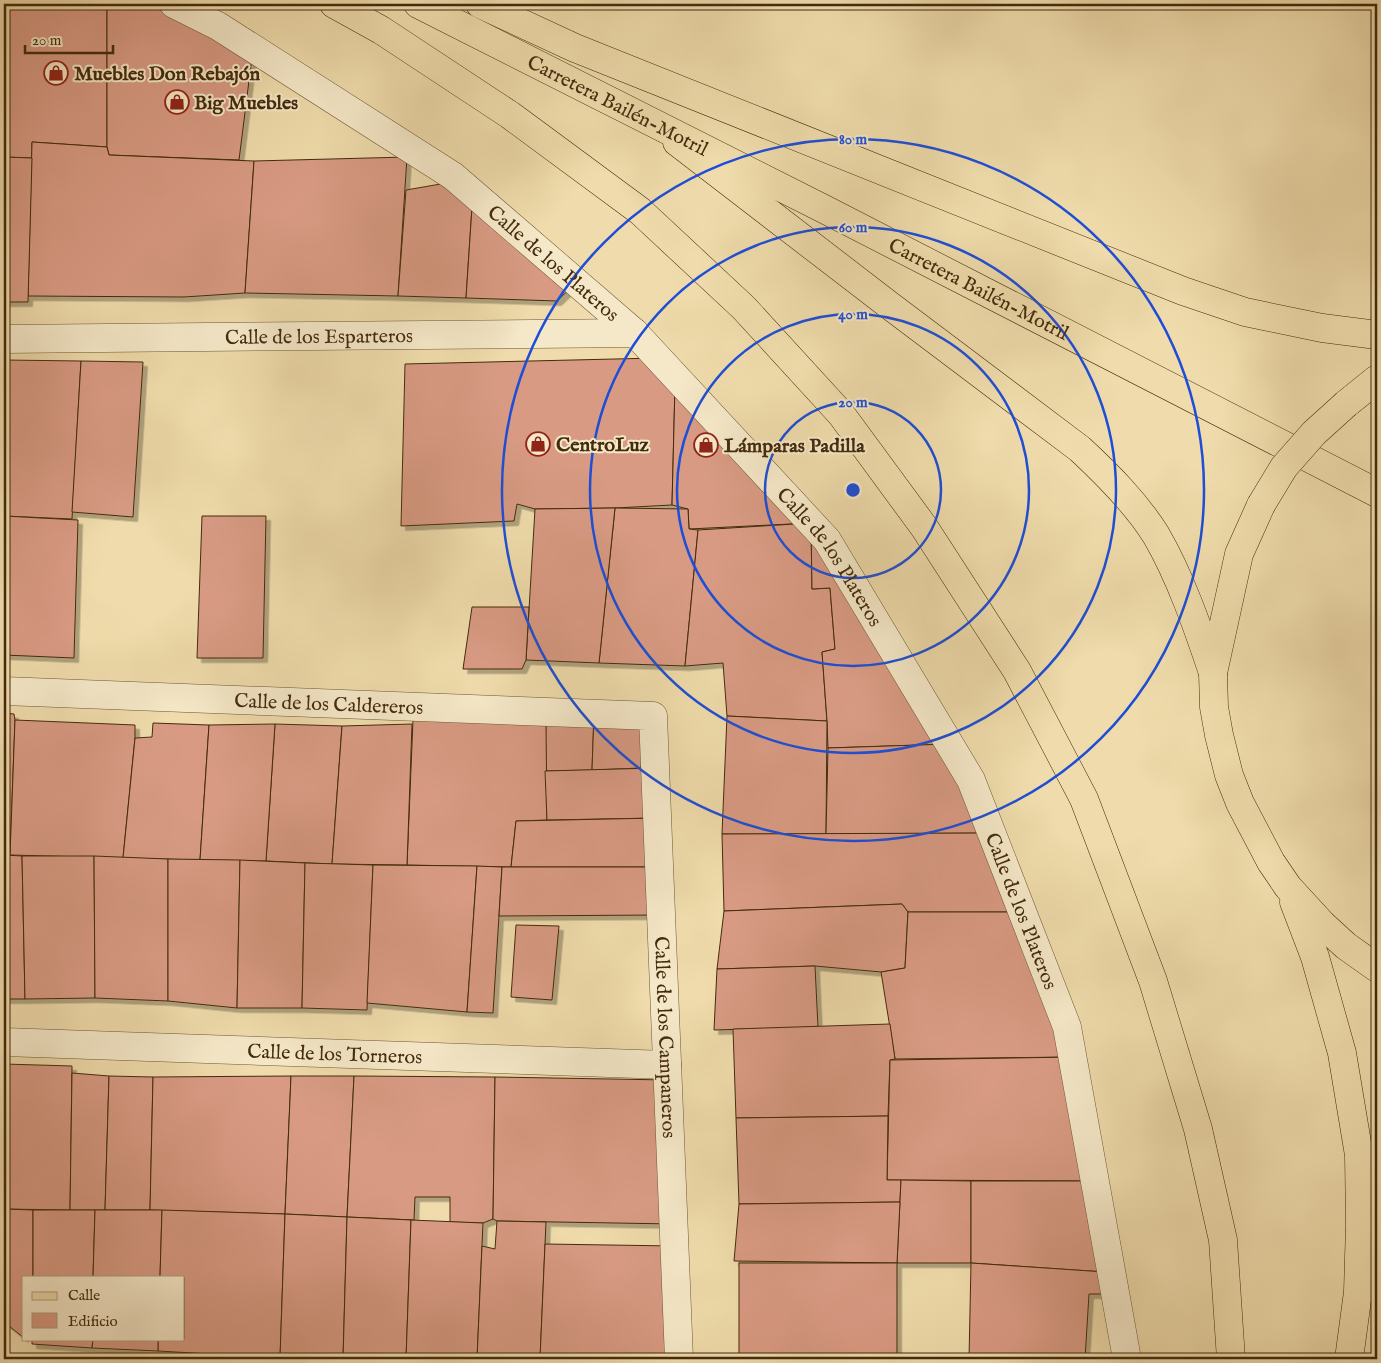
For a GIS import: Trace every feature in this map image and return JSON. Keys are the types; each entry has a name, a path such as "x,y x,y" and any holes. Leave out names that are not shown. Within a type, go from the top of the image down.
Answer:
{"main road":[{"path":"334,4 381,30 510,114 640,210 744,308 841,414 924,527 1017,671 1084,799 1154,981 1198,1129 1223,1240 1231,1359"},
{"name":"Carretera Bailén-Motril","path":"418,4 1377,493"},
{"path":"480,4 584,52 1183,291 1245,312 1322,328 1377,334"},
{"path":"650,121 1080,449 1104,471 1136,507 1156,536 1191,611 1213,673"},
{"path":"1377,379 1314,433 1284,466 1261,505 1239,554 1213,673 1214,706 1229,776 1255,834 1288,887 1322,924 1346,946 1377,968"},
{"path":"1288,887 1315,957 1342,1053 1359,1155 1360,1225 1358,1292 1349,1359"}],"street":[{"name":"Calle de los Plateros","path":"174,4 218,26 452,176 635,333 827,540 971,780 1067,1027 1127,1359"},
{"name":"Calle de los Esparteros","path":"4,339 635,333"},
{"name":"Calle de los Caldereros","path":"4,692 653,716"},
{"name":"Calle de los Campaneros","path":"653,716 679,1359"},
{"name":"Calle de los Torneros","path":"4,1042 667,1065"}],"building":[{"name":"Muebles Don Rebajón","path":"4,4 107,4 107,147 32,142 32,158 4,157"},
{"name":"Big Muebles","path":"107,4 149,4 252,57 239,160 109,155 107,147"},
{"path":"32,142 107,147 109,155 254,161 245,293 184,297 28,296"},
{"path":"4,157 32,158 28,302 4,302"},
{"path":"407,157 398,296 245,293 254,161"},
{"path":"458,181 472,207 466,298 398,296 406,190"},
{"path":"472,207 576,283 557,301 466,298"},
{"name":"CentroLuz","path":"657,358 675,385 672,505 535,509 517,504 514,521 401,526 405,364"},
{"path":"4,360 81,361 72,519 4,516"},
{"path":"81,361 143,362 133,517 72,512"},
{"name":"Lámparas Padilla","path":"675,385 811,523 689,529 688,509 672,505"},
{"path":"615,508 688,509 689,529 698,530 685,666 599,663"},
{"path":"615,508 599,663 526,660 535,509"},
{"path":"4,516 78,520 74,658 4,655"},
{"path":"202,516 266,516 263,658 197,658"},
{"path":"811,523 812,589 830,588 835,649 822,652 827,721 727,716 723,663 685,666 698,530"},
{"path":"811,523 949,744 828,748 822,652 835,649 830,588 812,589"},
{"path":"472,607 529,607 526,660 522,669 463,669"},
{"path":"546,712 594,714 592,770 545,771"},
{"path":"4,713 14,714 15,720 10,855 4,855"},
{"path":"594,714 645,715 641,768 592,770"},
{"path":"727,716 827,721 826,834 722,834"},
{"path":"15,720 135,725 123,858 10,855"},
{"path":"413,720 546,723 547,820 516,821 511,867 407,865"},
{"path":"153,723 209,725 200,860 123,858 135,738 152,737"},
{"path":"275,724 342,726 332,864 266,861"},
{"path":"275,724 266,861 200,860 209,725"},
{"path":"412,724 407,865 332,864 342,726"},
{"path":"949,744 991,833 826,834 828,748"},
{"path":"655,768 657,818 547,820 545,771"},
{"path":"657,818 659,867 511,867 516,821"},
{"path":"991,833 1022,912 908,912 902,904 724,911 722,834"},
{"path":"4,855 22,856 25,999 4,999"},
{"path":"22,856 94,856 95,998 25,999"},
{"path":"94,856 168,859 168,1001 95,998"},
{"path":"168,859 240,860 237,1008 168,1001"},
{"path":"240,860 305,863 302,1008 237,1008"},
{"path":"305,863 373,865 367,1010 302,1008"},
{"path":"373,865 477,866 467,1012 367,1003"},
{"path":"477,866 502,867 493,1013 467,1012"},
{"path":"502,867 659,867 661,915 499,916"},
{"path":"902,904 908,912 905,968 881,972 815,966 717,969 724,911"},
{"path":"908,912 1022,912 1073,1057 895,1059 881,972 905,968"},
{"path":"516,925 559,926 552,1000 511,997"},
{"path":"815,966 818,1027 714,1030 717,969"},
{"path":"890,1024 895,1059 890,1060 888,1116 736,1118 733,1029"},
{"path":"1073,1057 1095,1181 887,1180 890,1060"},
{"path":"4,1064 72,1066 70,1210 4,1209"},
{"path":"72,1073 109,1076 105,1210 70,1210"},
{"path":"109,1076 153,1077 150,1210 105,1210"},
{"path":"291,1076 285,1214 150,1210 153,1077"},
{"path":"291,1076 354,1076 347,1217 285,1214"},
{"path":"354,1076 495,1077 493,1219 483,1223 450,1222 450,1197 415,1197 414,1220 347,1217"},
{"path":"495,1077 668,1080 674,1224 497,1221 493,1219"},
{"path":"888,1116 887,1180 901,1180 900,1202 739,1204 736,1118"},
{"path":"901,1180 971,1181 971,1263 897,1263"},
{"path":"971,1181 1095,1181 1105,1272 971,1263"},
{"path":"900,1202 897,1263 734,1261 739,1204"},
{"path":"4,1209 33,1210 33,1276 22,1276 22,1336 4,1322"},
{"path":"33,1210 95,1210 93,1276 33,1276"},
{"path":"95,1210 162,1210 160,1276 93,1276"},
{"path":"162,1210 285,1214 280,1358 158,1351 158,1340 185,1340 185,1276 160,1276"},
{"path":"285,1214 347,1217 343,1359 280,1358"},
{"path":"347,1217 411,1220 406,1359 343,1359"},
{"path":"411,1220 483,1223 477,1359 406,1359"},
{"path":"497,1221 546,1222 540,1359 477,1359 482,1246 495,1249"},
{"path":"545,1244 674,1246 679,1359 540,1359"},
{"path":"739,1263 897,1263 897,1359 739,1359"},
{"path":"971,1263 1105,1272 1110,1294 1089,1294 1085,1359 969,1359"},
{"path":"32,1340 93,1340 92,1348 32,1344"},
{"path":"93,1340 158,1340 158,1351 92,1348"}],"place":[{"name":"Muebles Don Rebajón","path":"56,73"},
{"name":"Big Muebles","path":"177,102"},
{"name":"CentroLuz","path":"538,444"},
{"name":"Lámparas Padilla","path":"706,445"}]}
